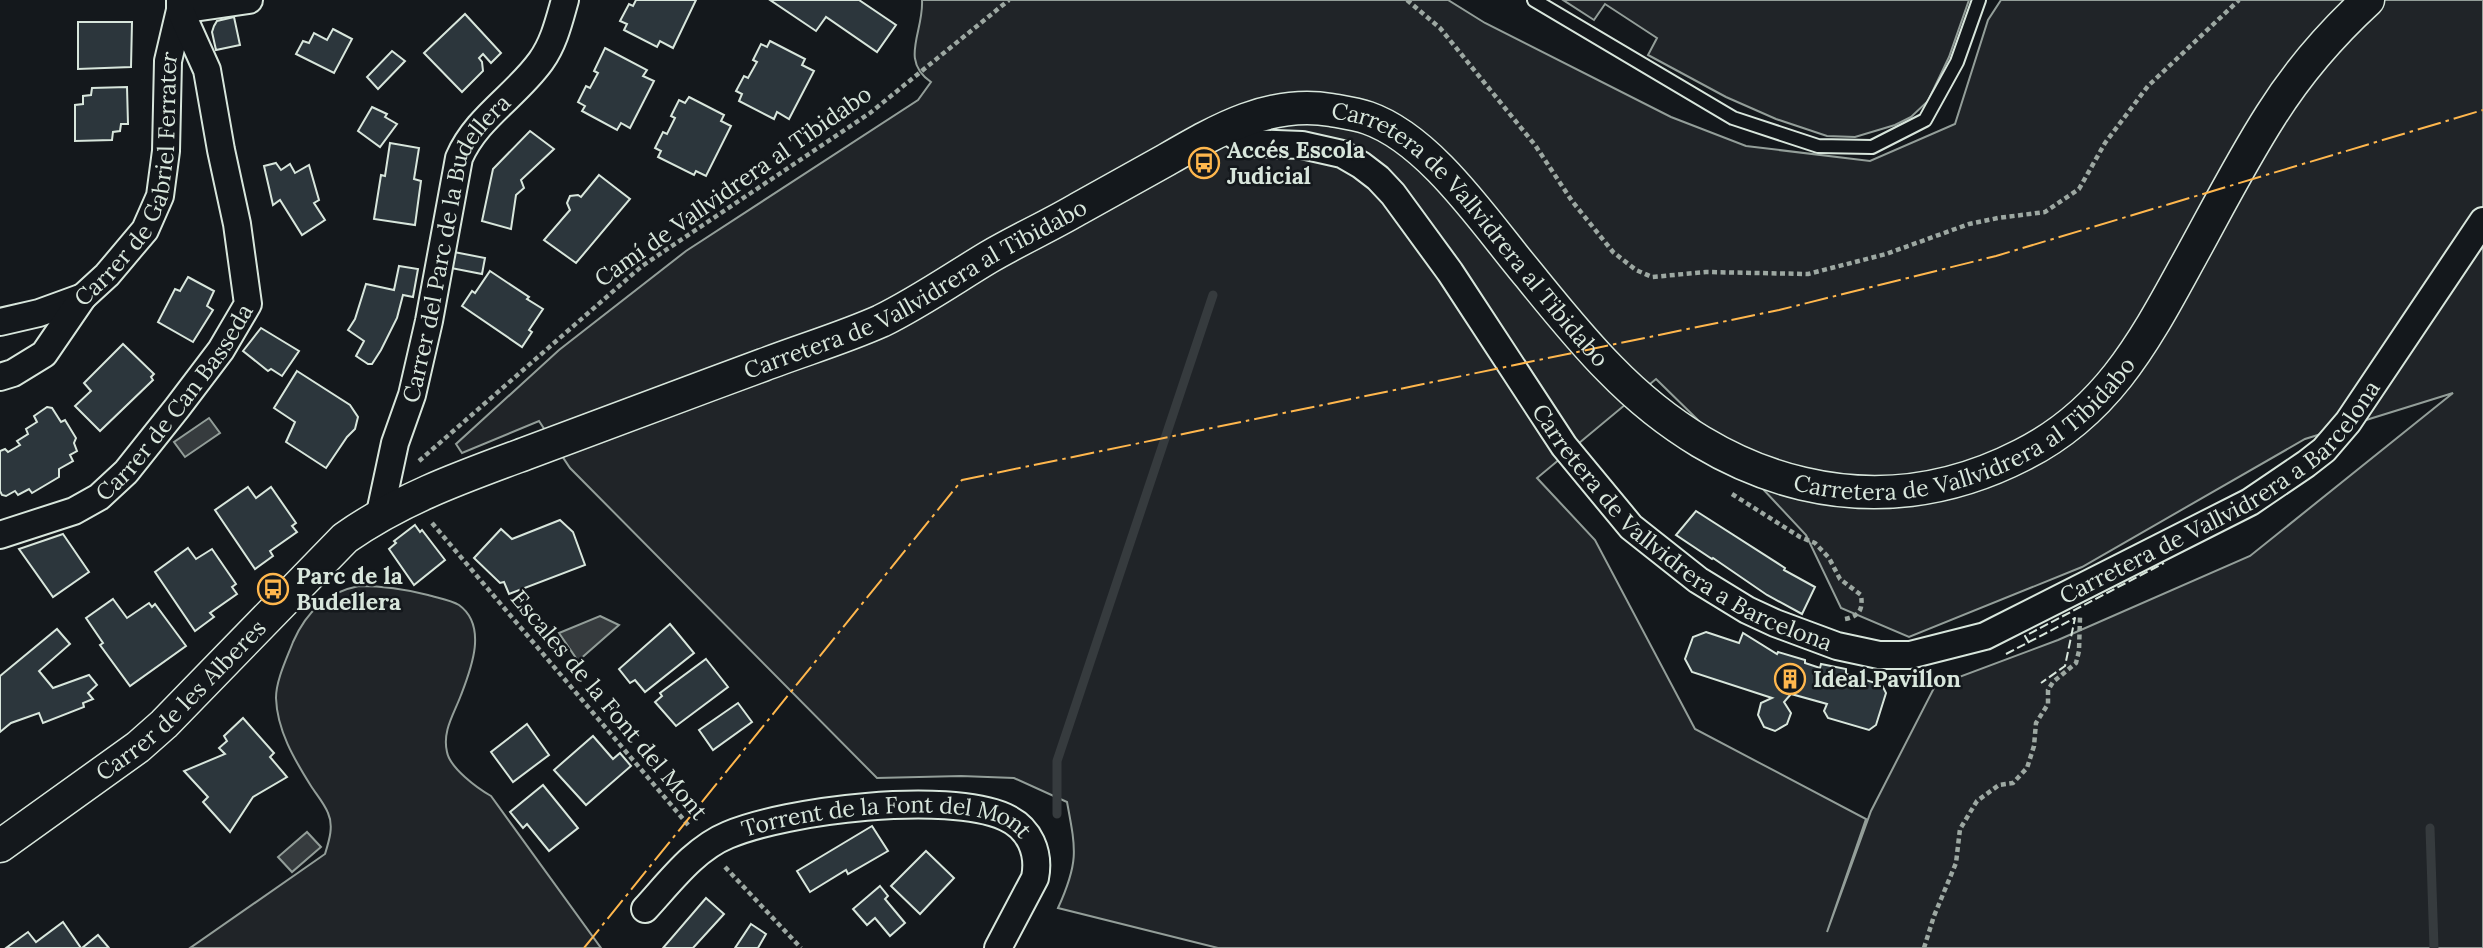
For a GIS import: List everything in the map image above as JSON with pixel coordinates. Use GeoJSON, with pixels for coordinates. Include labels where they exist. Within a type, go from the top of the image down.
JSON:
{"type":"FeatureCollection","features":[{"type":"Feature","properties":{"kind":"street"},"geometry":{"type":"LineString","coordinates":[[180,5],[249,0]]}},
{"type":"Feature","properties":{"kind":"street","name":"Carrer del Parc de la Budellera"},"geometry":{"type":"LineString","coordinates":[[383,501],[395,443],[412,395],[429,321],[459,158],[471,137],[542,60],[555,35],[565,0]]}},
{"type":"Feature","properties":{"kind":"street","name":"Carretera de Vallvidrera al Tibidabo"},"geometry":{"type":"LineString","coordinates":[[383,501],[406,500],[881,321],[1024,236],[1058,221],[1224,127],[1275,109],[1324,109],[1369,118],[1408,140],[1453,183],[1611,370],[1684,432],[1715,451],[1773,476],[1837,491],[1899,492],[1950,484],[2027,453],[2077,421],[2098,401],[2146,339],[2242,163],[2278,104],[2304,66],[2368,0]]}},
{"type":"Feature","properties":{"kind":"street","name":"Carrer de Gabriel Ferrater"},"geometry":{"type":"LineString","coordinates":[[0,377],[13,373],[44,354],[83,297],[107,275],[145,230],[160,196],[166,150],[168,61],[180,5]]}},
{"type":"Feature","properties":{"kind":"street","name":"Carrer de Can Basseda"},"geometry":{"type":"LineString","coordinates":[[0,535],[74,511],[99,497],[126,471],[177,408],[221,350],[248,304],[237,224],[207,70],[180,5]]}},
{"type":"Feature","properties":{"kind":"street","name":"Carretera de Vallvidrera a Barcelona"},"geometry":{"type":"LineString","coordinates":[[1224,127],[1245,143],[1302,145],[1342,154],[1378,178],[1393,194],[1450,272],[1564,446],[1632,527],[1698,580],[1747,610],[1837,646],[1879,655],[1910,655],[1985,636],[2250,502],[2306,464],[2337,437],[2483,221]]}},
{"type":"Feature","properties":{"kind":"street"},"geometry":{"type":"LineString","coordinates":[[0,322],[38,313],[83,297]]}},
{"type":"Feature","properties":{"kind":"street","name":"Carrer de les Alberes"},"geometry":{"type":"LineString","coordinates":[[0,846],[146,740],[383,501]]}},
{"type":"Feature","properties":{"kind":"street","name":"Torrent de la Font del Mont"},"geometry":{"type":"LineString","coordinates":[[645,909],[706,846],[758,824],[840,810],[904,805],[968,807],[1007,818],[1024,831],[1032,842],[1038,866],[1035,878],[998,948]]}},
{"type":"Feature","properties":{"kind":"lane"},"geometry":{"type":"LineString","coordinates":[[1534,0],[1733,118],[1818,146],[1872,147],[1926,120],[1957,62],[1979,0]]}},
{"type":"Feature","properties":{"kind":"path","name":"Camí de Vallvidrera al Tibidabo"},"geometry":{"type":"LineString","coordinates":[[383,501],[442,442],[642,266],[870,113],[1009,0]]}},
{"type":"Feature","properties":{"kind":"path"},"geometry":{"type":"LineString","coordinates":[[1407,0],[1440,28],[1535,145],[1572,201],[1613,253],[1636,270],[1652,277],[1718,272],[1808,274],[1886,254],[1969,224],[2045,212],[2078,189],[2105,143],[2142,93],[2239,0]]}},
{"type":"Feature","properties":{"kind":"path"},"geometry":{"type":"LineString","coordinates":[[1726,490],[1800,537],[1815,543],[1829,558],[1840,579],[1861,595],[1863,605],[1854,617],[1815,620],[1809,625],[1806,635]]}},
{"type":"Feature","properties":{"kind":"path","name":"Escales de la Font del Mont"},"geometry":{"type":"LineString","coordinates":[[423,513],[706,846],[800,948]]}},
{"type":"Feature","properties":{"kind":"path"},"geometry":{"type":"LineString","coordinates":[[1924,948],[1956,863],[1960,829],[1978,801],[1999,785],[2012,783],[2026,768],[2034,746],[2036,723],[2048,704],[2048,690],[2053,682],[2076,663],[2080,617],[2076,609]]}},
{"type":"Feature","properties":{"kind":"shaded area"},"geometry":{"type":"Polygon","coordinates":[[[922,0],[1448,0],[1485,23],[1671,117],[1746,146],[1870,161],[1955,124],[1988,20],[2001,0],[2483,0],[2483,948],[1218,948],[1058,908],[1070,879],[1074,856],[1067,802],[1014,778],[877,778],[570,468],[539,421],[462,453],[456,444],[559,350],[686,251],[918,100],[931,82],[916,64],[915,45],[922,0]],[[1656,379],[1537,478],[1595,540],[1695,729],[1866,819],[1827,932],[1871,811],[1935,686],[2058,640],[2250,556],[2453,393],[2305,439],[2082,567],[1909,637],[1841,608],[1806,535],[1656,379]]]}},
{"type":"Feature","properties":{"kind":"shaded area"},"geometry":{"type":"Polygon","coordinates":[[[1563,0],[1969,0],[1949,57],[1928,101],[1911,117],[1895,125],[1855,137],[1827,136],[1776,119],[1726,97],[1648,55],[1657,38],[1605,4],[1594,20],[1563,0]]]}},
{"type":"Feature","properties":{"kind":"shaded area"},"geometry":{"type":"Polygon","coordinates":[[[209,418],[220,433],[185,457],[174,442],[209,418]]]}},
{"type":"Feature","properties":{"kind":"shaded area"},"geometry":{"type":"Polygon","coordinates":[[[359,586],[394,588],[448,600],[459,605],[468,614],[473,624],[475,648],[469,673],[447,730],[449,758],[465,777],[491,796],[601,948],[190,948],[325,854],[330,834],[330,818],[288,744],[277,710],[276,691],[282,669],[304,621],[328,598],[359,586]]]}},
{"type":"Feature","properties":{"kind":"shaded area"},"geometry":{"type":"Polygon","coordinates":[[[600,616],[619,625],[578,661],[559,633],[600,616]]]}},
{"type":"Feature","properties":{"kind":"shaded area"},"geometry":{"type":"Polygon","coordinates":[[[307,832],[321,847],[292,872],[278,857],[307,832]]]}},
{"type":"Feature","properties":{"kind":"building"},"geometry":{"type":"Polygon","coordinates":[[[636,0],[696,0],[673,48],[660,41],[657,47],[624,30],[627,24],[620,21],[629,4],[633,6],[636,0]]]}},
{"type":"Feature","properties":{"kind":"building"},"geometry":{"type":"Polygon","coordinates":[[[770,0],[859,0],[896,25],[877,52],[826,17],[816,31],[770,0]]]}},
{"type":"Feature","properties":{"kind":"building"},"geometry":{"type":"Polygon","coordinates":[[[465,14],[501,53],[491,63],[483,54],[479,58],[483,71],[462,92],[424,53],[465,14]]]}},
{"type":"Feature","properties":{"kind":"building"},"geometry":{"type":"Polygon","coordinates":[[[234,17],[240,45],[216,50],[212,32],[214,26],[217,21],[234,17]]]}},
{"type":"Feature","properties":{"kind":"building"},"geometry":{"type":"Polygon","coordinates":[[[78,22],[132,22],[131,67],[78,69],[78,22]]]}},
{"type":"Feature","properties":{"kind":"building"},"geometry":{"type":"Polygon","coordinates":[[[333,29],[352,39],[334,73],[296,54],[303,41],[309,43],[314,33],[327,40],[333,29]]]}},
{"type":"Feature","properties":{"kind":"building"},"geometry":{"type":"Polygon","coordinates":[[[770,41],[805,59],[802,65],[814,71],[789,119],[777,112],[774,119],[739,101],[742,94],[736,91],[744,76],[748,78],[757,62],[753,60],[761,44],[767,47],[770,41]]]}},
{"type":"Feature","properties":{"kind":"building"},"geometry":{"type":"Polygon","coordinates":[[[605,48],[647,70],[643,76],[654,81],[630,128],[621,123],[617,130],[582,111],[585,106],[578,102],[586,86],[590,88],[598,73],[594,71],[605,48]]]}},
{"type":"Feature","properties":{"kind":"building"},"geometry":{"type":"Polygon","coordinates":[[[392,51],[405,61],[378,89],[367,77],[392,51]]]}},
{"type":"Feature","properties":{"kind":"building"},"geometry":{"type":"Polygon","coordinates":[[[127,87],[128,124],[121,124],[120,131],[113,132],[112,140],[75,141],[75,105],[83,104],[83,96],[91,95],[92,88],[127,87]]]}},
{"type":"Feature","properties":{"kind":"building"},"geometry":{"type":"Polygon","coordinates":[[[689,97],[724,115],[721,121],[731,126],[706,176],[696,171],[694,175],[658,157],[661,151],[655,148],[663,132],[667,134],[675,118],[671,116],[679,100],[685,103],[689,97]]]}},
{"type":"Feature","properties":{"kind":"building"},"geometry":{"type":"Polygon","coordinates":[[[372,107],[387,114],[385,117],[397,124],[380,147],[358,131],[372,107]]]}},
{"type":"Feature","properties":{"kind":"building"},"geometry":{"type":"Polygon","coordinates":[[[530,131],[554,149],[521,180],[524,188],[516,195],[511,229],[482,221],[493,169],[530,131]]]}},
{"type":"Feature","properties":{"kind":"building"},"geometry":{"type":"Polygon","coordinates":[[[390,143],[419,148],[414,179],[421,181],[415,225],[374,219],[381,175],[385,176],[390,143]]]}},
{"type":"Feature","properties":{"kind":"building"},"geometry":{"type":"Polygon","coordinates":[[[276,163],[281,170],[290,164],[295,173],[309,165],[319,200],[314,203],[325,220],[302,235],[280,200],[273,205],[264,166],[276,163]]]}},
{"type":"Feature","properties":{"kind":"building"},"geometry":{"type":"Polygon","coordinates":[[[599,175],[630,199],[576,263],[544,240],[570,210],[567,203],[570,196],[581,197],[599,175]]]}},
{"type":"Feature","properties":{"kind":"building"},"geometry":{"type":"Polygon","coordinates":[[[454,252],[485,258],[482,274],[451,268],[454,252]]]}},
{"type":"Feature","properties":{"kind":"building"},"geometry":{"type":"Polygon","coordinates":[[[399,266],[418,269],[413,297],[403,295],[397,318],[381,350],[372,364],[368,364],[356,356],[364,341],[348,330],[355,319],[366,284],[394,290],[399,266]]]}},
{"type":"Feature","properties":{"kind":"building"},"geometry":{"type":"Polygon","coordinates":[[[490,271],[543,309],[522,347],[462,306],[490,271]]]}},
{"type":"Feature","properties":{"kind":"building"},"geometry":{"type":"Polygon","coordinates":[[[188,277],[214,291],[207,306],[213,310],[193,342],[158,322],[175,289],[180,291],[188,277]]]}},
{"type":"Feature","properties":{"kind":"building"},"geometry":{"type":"Polygon","coordinates":[[[261,328],[299,351],[282,376],[271,369],[268,371],[243,351],[261,328]]]}},
{"type":"Feature","properties":{"kind":"building"},"geometry":{"type":"Polygon","coordinates":[[[123,344],[154,374],[151,377],[153,380],[100,431],[75,406],[91,391],[84,383],[123,344]]]}},
{"type":"Feature","properties":{"kind":"building"},"geometry":{"type":"Polygon","coordinates":[[[297,371],[350,405],[358,417],[355,429],[326,468],[286,442],[295,422],[274,408],[297,371]]]}},
{"type":"Feature","properties":{"kind":"building"},"geometry":{"type":"Polygon","coordinates":[[[47,407],[52,408],[61,422],[65,420],[76,438],[74,443],[77,451],[70,455],[73,461],[59,469],[59,477],[32,493],[29,489],[18,495],[15,491],[6,496],[2,495],[0,451],[5,449],[8,452],[20,445],[17,441],[28,434],[26,429],[37,422],[34,416],[47,407]]]}},
{"type":"Feature","properties":{"kind":"building"},"geometry":{"type":"Polygon","coordinates":[[[248,487],[256,498],[271,487],[296,523],[292,526],[297,532],[270,551],[273,556],[255,569],[215,510],[248,487]]]}},
{"type":"Feature","properties":{"kind":"building"},"geometry":{"type":"Polygon","coordinates":[[[1696,511],[1785,568],[1784,570],[1815,587],[1802,614],[1767,595],[1676,535],[1696,511]]]}},
{"type":"Feature","properties":{"kind":"building"},"geometry":{"type":"Polygon","coordinates":[[[560,520],[573,532],[585,565],[509,594],[504,582],[500,583],[474,558],[501,529],[512,539],[560,520]]]}},
{"type":"Feature","properties":{"kind":"building"},"geometry":{"type":"Polygon","coordinates":[[[415,525],[445,560],[414,585],[389,549],[396,543],[394,541],[415,525]]]}},
{"type":"Feature","properties":{"kind":"building"},"geometry":{"type":"Polygon","coordinates":[[[63,534],[89,572],[53,597],[19,549],[63,534]]]}},
{"type":"Feature","properties":{"kind":"building"},"geometry":{"type":"Polygon","coordinates":[[[188,548],[196,559],[212,549],[236,584],[232,587],[237,594],[210,613],[214,617],[195,631],[155,572],[188,548]]]}},
{"type":"Feature","properties":{"kind":"building"},"geometry":{"type":"Polygon","coordinates":[[[113,599],[127,618],[149,603],[152,607],[155,604],[186,646],[130,686],[100,645],[103,643],[86,618],[113,599]]]}},
{"type":"Feature","properties":{"kind":"building"},"geometry":{"type":"Polygon","coordinates":[[[670,624],[694,653],[645,692],[635,680],[630,683],[619,669],[670,624]]]}},
{"type":"Feature","properties":{"kind":"building"},"geometry":{"type":"Polygon","coordinates":[[[57,629],[70,644],[39,671],[53,688],[89,675],[97,685],[88,693],[93,699],[83,703],[84,707],[43,723],[39,713],[11,723],[0,732],[0,676],[57,629]]]}},
{"type":"Feature","properties":{"kind":"building","name":"Ideal Pavillon"},"geometry":{"type":"Polygon","coordinates":[[[1706,632],[1739,643],[1743,633],[1777,654],[1778,652],[1805,660],[1805,663],[1820,668],[1821,664],[1846,669],[1846,674],[1882,685],[1886,693],[1876,725],[1869,730],[1828,718],[1824,711],[1827,704],[1791,694],[1784,702],[1791,713],[1787,724],[1775,731],[1764,727],[1758,715],[1761,703],[1772,698],[1692,672],[1685,659],[1693,637],[1706,632]]]}},
{"type":"Feature","properties":{"kind":"building"},"geometry":{"type":"Polygon","coordinates":[[[706,659],[728,687],[676,726],[655,702],[662,696],[660,693],[706,659]]]}},
{"type":"Feature","properties":{"kind":"building"},"geometry":{"type":"Polygon","coordinates":[[[738,703],[752,722],[713,750],[699,730],[738,703]]]}},
{"type":"Feature","properties":{"kind":"building"},"geometry":{"type":"Polygon","coordinates":[[[243,718],[274,753],[270,757],[287,777],[253,797],[230,832],[203,802],[208,797],[184,771],[225,754],[219,748],[227,741],[224,736],[243,718]]]}},
{"type":"Feature","properties":{"kind":"building"},"geometry":{"type":"Polygon","coordinates":[[[527,724],[549,755],[513,782],[491,752],[527,724]]]}},
{"type":"Feature","properties":{"kind":"building"},"geometry":{"type":"Polygon","coordinates":[[[593,736],[613,759],[620,753],[631,766],[586,805],[554,770],[593,736]]]}},
{"type":"Feature","properties":{"kind":"building"},"geometry":{"type":"Polygon","coordinates":[[[543,785],[578,828],[549,851],[527,824],[523,828],[510,812],[543,785]]]}},
{"type":"Feature","properties":{"kind":"building"},"geometry":{"type":"Polygon","coordinates":[[[872,826],[888,851],[848,874],[846,870],[810,892],[797,871],[872,826]]]}},
{"type":"Feature","properties":{"kind":"building"},"geometry":{"type":"Polygon","coordinates":[[[926,851],[954,878],[920,914],[891,886],[926,851]]]}},
{"type":"Feature","properties":{"kind":"building"},"geometry":{"type":"Polygon","coordinates":[[[880,886],[888,896],[885,899],[905,923],[890,936],[875,918],[867,925],[853,909],[880,886]]]}},
{"type":"Feature","properties":{"kind":"building"},"geometry":{"type":"Polygon","coordinates":[[[706,898],[724,914],[693,948],[663,948],[706,898]]]}},
{"type":"Feature","properties":{"kind":"building"},"geometry":{"type":"Polygon","coordinates":[[[63,922],[81,948],[6,948],[28,932],[36,942],[63,922]]]}},
{"type":"Feature","properties":{"kind":"building"},"geometry":{"type":"Polygon","coordinates":[[[751,924],[766,934],[758,948],[735,948],[751,924]]]}},
{"type":"Feature","properties":{"kind":"building"},"geometry":{"type":"Polygon","coordinates":[[[98,935],[109,948],[82,948],[98,935]]]}},
{"type":"Feature","properties":{"kind":"waterway"},"geometry":{"type":"LineString","coordinates":[[1057,814],[1057,761],[1213,295]]}},
{"type":"Feature","properties":{"kind":"waterway"},"geometry":{"type":"LineString","coordinates":[[2430,828],[2434,948]]}},
{"type":"Feature","properties":{"kind":"fence"},"geometry":{"type":"LineString","coordinates":[[2029,643],[2025,636],[2164,563]]}},
{"type":"Feature","properties":{"kind":"fence"},"geometry":{"type":"LineString","coordinates":[[2006,654],[2075,618],[2065,666],[2041,683]]}},
{"type":"Feature","properties":{"kind":"power"},"geometry":{"type":"LineString","coordinates":[[584,948],[962,480],[1779,310],[1996,256],[2483,110]]}},
{"type":"Feature","properties":{"kind":"place","name":"Accés Escola Judicial"},"geometry":{"type":"Point","coordinates":[1204,163]}},
{"type":"Feature","properties":{"kind":"place","name":"Parc de la Budellera"},"geometry":{"type":"Point","coordinates":[273,589]}},
{"type":"Feature","properties":{"kind":"place","name":"Ideal Pavillon"},"geometry":{"type":"Point","coordinates":[1790,679]}}]}
